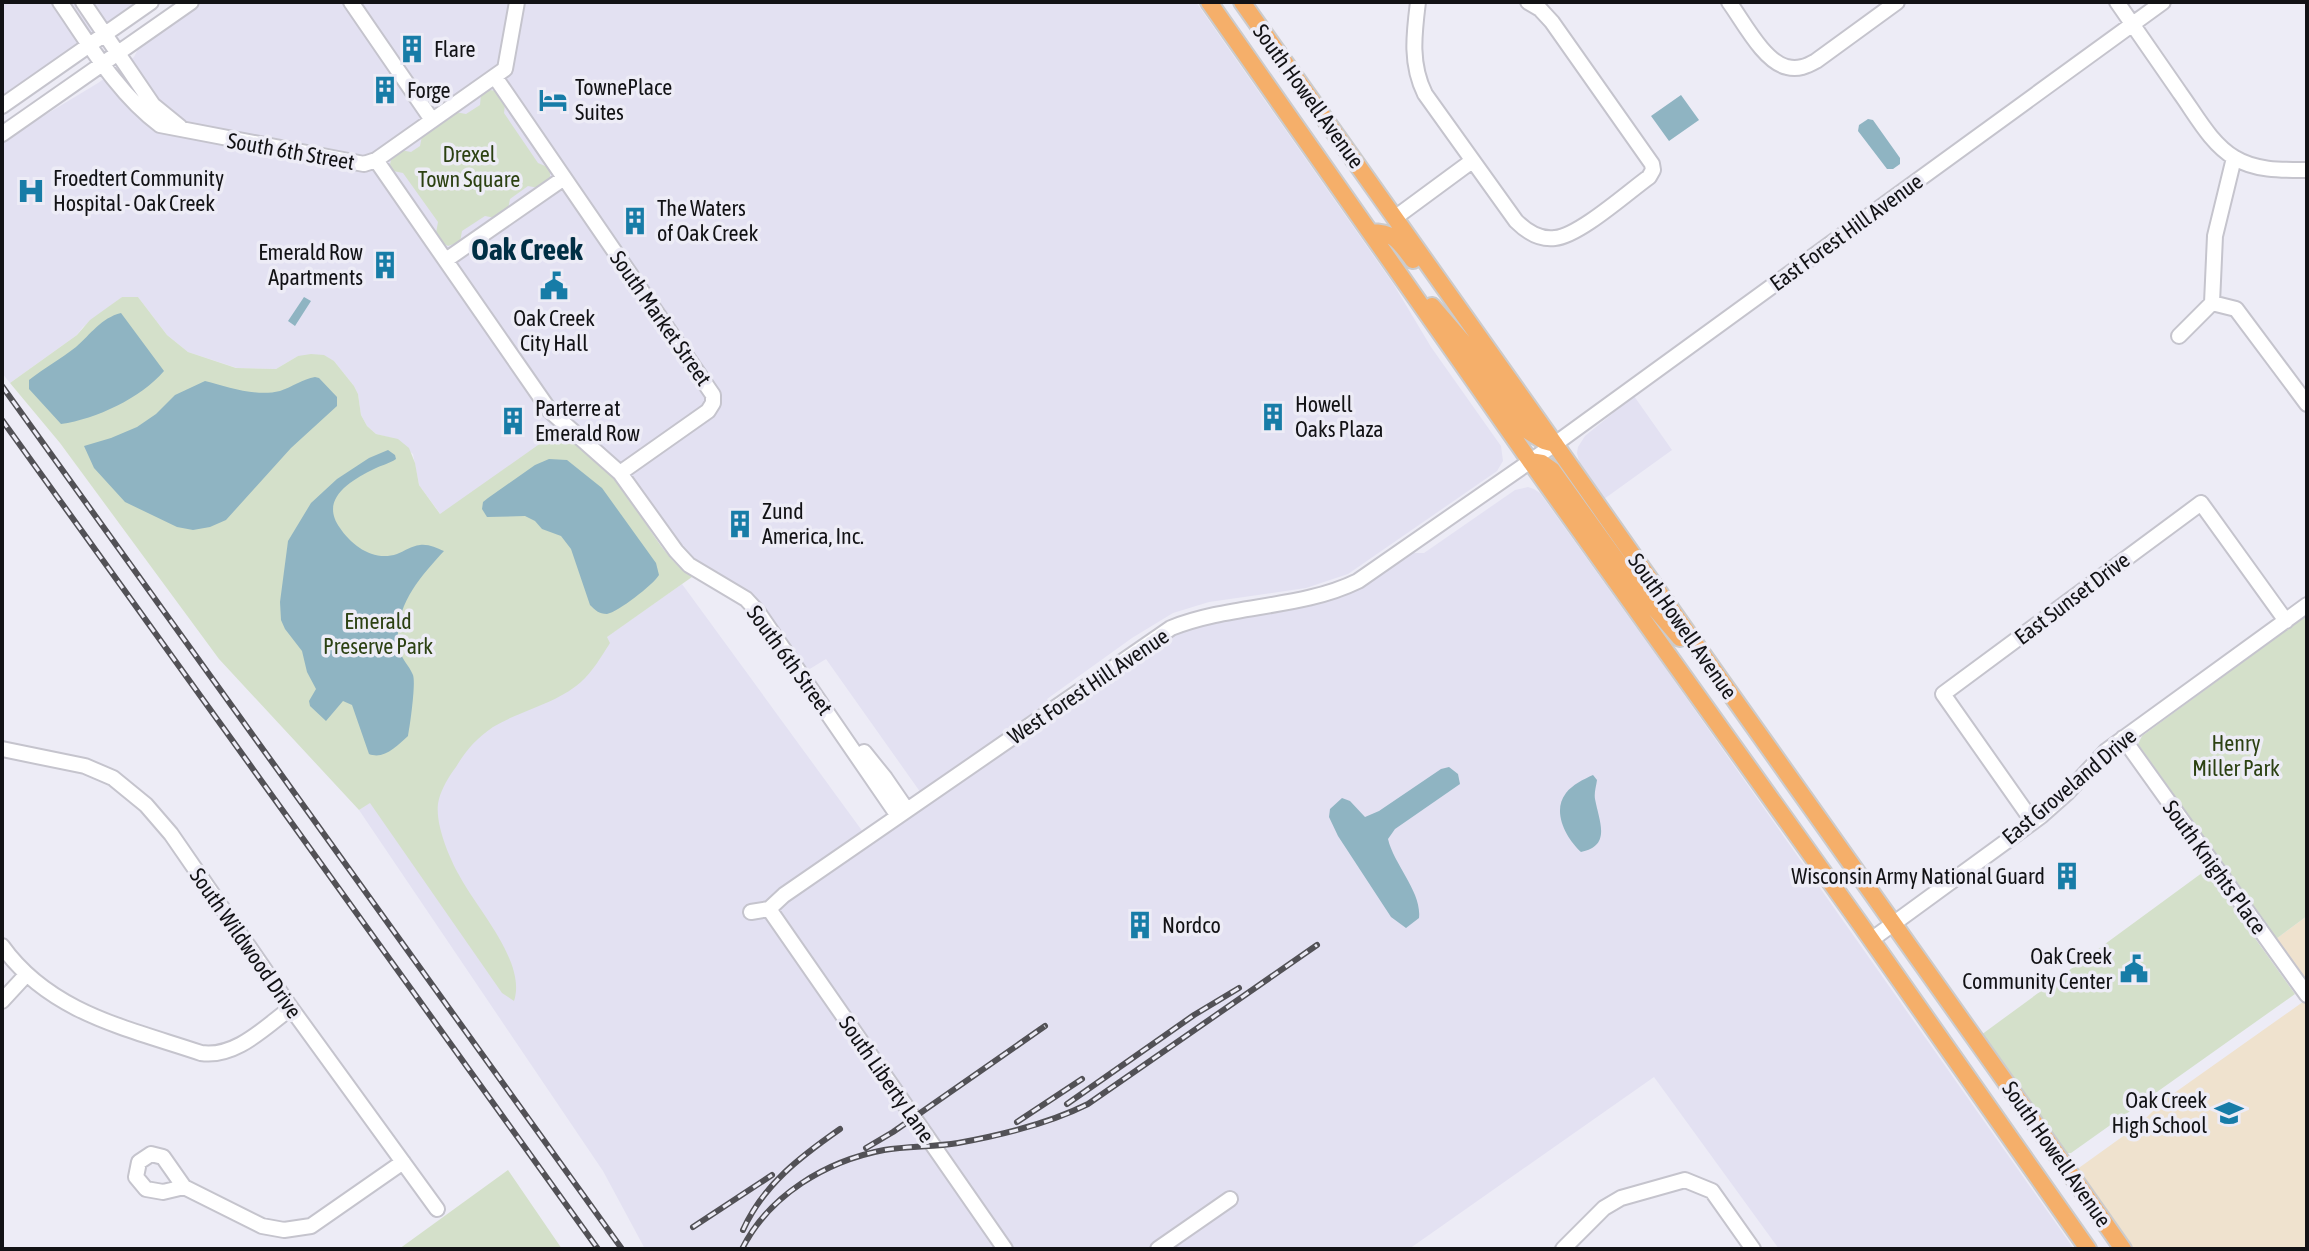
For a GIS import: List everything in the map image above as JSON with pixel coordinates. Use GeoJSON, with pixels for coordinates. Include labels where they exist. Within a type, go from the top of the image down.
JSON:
{"type":"FeatureCollection","features":[{"type":"Feature","properties":{"kind":"main road","name":"South Howell Avenue"},"geometry":{"type":"LineString","coordinates":[[1209,2],[2088,1249]]}},
{"type":"Feature","properties":{"kind":"main road","name":"South Howell Avenue"},"geometry":{"type":"LineString","coordinates":[[1242,2],[2123,1249]]}},
{"type":"Feature","properties":{"kind":"main road"},"geometry":{"type":"LineString","coordinates":[[1304,138],[1338,170],[1372,216],[1396,217]]}},
{"type":"Feature","properties":{"kind":"main road"},"geometry":{"type":"LineString","coordinates":[[1370,232],[1386,233],[1397,238],[1431,286],[1476,334]]}},
{"type":"Feature","properties":{"kind":"main road"},"geometry":{"type":"LineString","coordinates":[[1395,267],[1471,350],[1525,427],[1534,436],[1555,444]]}},
{"type":"Feature","properties":{"kind":"main road"},"geometry":{"type":"LineString","coordinates":[[1530,461],[1542,463],[1552,470],[1633,583],[1723,683]]}},
{"type":"Feature","properties":{"kind":"street","name":"South 6th Street"},"geometry":{"type":"LineString","coordinates":[[60,2],[103,64],[160,125],[364,164],[376,160],[550,411],[620,473],[689,565],[746,599],[758,612],[840,730],[867,754],[902,813]]}},
{"type":"Feature","properties":{"kind":"street","name":"South 6th Street"},"geometry":{"type":"LineString","coordinates":[[83,2],[153,105],[183,130]]}},
{"type":"Feature","properties":{"kind":"street"},"geometry":{"type":"LineString","coordinates":[[2,106],[151,2]]}},
{"type":"Feature","properties":{"kind":"street"},"geometry":{"type":"LineString","coordinates":[[2,134],[191,2]]}},
{"type":"Feature","properties":{"kind":"street"},"geometry":{"type":"LineString","coordinates":[[351,2],[436,118]]}},
{"type":"Feature","properties":{"kind":"street"},"geometry":{"type":"LineString","coordinates":[[361,2],[436,118]]}},
{"type":"Feature","properties":{"kind":"street"},"geometry":{"type":"LineString","coordinates":[[376,160],[505,69],[517,2]]}},
{"type":"Feature","properties":{"kind":"street"},"geometry":{"type":"LineString","coordinates":[[1418,2],[1414,54],[1425,94],[1524,229],[1552,239],[1574,231],[1592,219],[1649,177],[1653,170],[1652,164],[1552,22],[1528,2]]}},
{"type":"Feature","properties":{"kind":"street"},"geometry":{"type":"LineString","coordinates":[[1729,2],[1773,61],[1787,67],[1802,68],[1897,2]]}},
{"type":"Feature","properties":{"kind":"street"},"geometry":{"type":"LineString","coordinates":[[2117,2],[2213,139],[2234,158],[2276,170],[2307,170]]}},
{"type":"Feature","properties":{"kind":"street","name":"East Forest Hill Avenue"},"geometry":{"type":"LineString","coordinates":[[1530,461],[2163,2]]}},
{"type":"Feature","properties":{"kind":"street"},"geometry":{"type":"LineString","coordinates":[[446,260],[564,178],[495,77]]}},
{"type":"Feature","properties":{"kind":"street"},"geometry":{"type":"LineString","coordinates":[[2179,336],[2212,303],[2215,236],[2234,158]]}},
{"type":"Feature","properties":{"kind":"street"},"geometry":{"type":"LineString","coordinates":[[1396,217],[1472,161]]}},
{"type":"Feature","properties":{"kind":"street","name":"South Market Street"},"geometry":{"type":"LineString","coordinates":[[564,178],[713,395],[708,411],[620,473]]}},
{"type":"Feature","properties":{"kind":"street"},"geometry":{"type":"LineString","coordinates":[[2212,303],[2236,309],[2307,404]]}},
{"type":"Feature","properties":{"kind":"street","name":"West Forest Hill Avenue"},"geometry":{"type":"LineString","coordinates":[[751,912],[769,909],[784,895],[1171,628],[1194,619],[1334,592],[1358,581],[1530,461]]}},
{"type":"Feature","properties":{"kind":"street","name":"East Sunset Drive"},"geometry":{"type":"LineString","coordinates":[[2033,822],[1943,694],[2201,503],[2286,621]]}},
{"type":"Feature","properties":{"kind":"street","name":"East Groveland Drive"},"geometry":{"type":"LineString","coordinates":[[1871,940],[2033,822],[2068,792],[2106,751],[2307,605]]}},
{"type":"Feature","properties":{"kind":"street","name":"South Knights Place"},"geometry":{"type":"LineString","coordinates":[[2123,738],[2307,995]]}},
{"type":"Feature","properties":{"kind":"street","name":"South Wildwood Drive"},"geometry":{"type":"LineString","coordinates":[[2,749],[85,766],[113,778],[136,795],[157,817],[437,1209]]}},
{"type":"Feature","properties":{"kind":"street","name":"South Liberty Lane"},"geometry":{"type":"LineString","coordinates":[[769,909],[1005,1249]]}},
{"type":"Feature","properties":{"kind":"street"},"geometry":{"type":"LineString","coordinates":[[2,946],[26,975],[77,1010],[201,1053],[223,1053],[240,1045],[291,1008]]}},
{"type":"Feature","properties":{"kind":"street"},"geometry":{"type":"LineString","coordinates":[[2,1001],[26,975]]}},
{"type":"Feature","properties":{"kind":"street"},"geometry":{"type":"LineString","coordinates":[[184,1187],[262,1226],[293,1229],[319,1222],[403,1162]]}},
{"type":"Feature","properties":{"kind":"street"},"geometry":{"type":"LineString","coordinates":[[1563,1249],[1604,1208],[1621,1198],[1685,1180],[1712,1191],[1753,1249]]}},
{"type":"Feature","properties":{"kind":"street"},"geometry":{"type":"LineString","coordinates":[[1158,1249],[1230,1199]]}},
{"type":"Feature","properties":{"kind":"shaded area"},"geometry":{"type":"Polygon","coordinates":[[[2,2],[140,2],[2,98],[2,2]]]}},
{"type":"Feature","properties":{"kind":"shaded area"},"geometry":{"type":"Polygon","coordinates":[[[203,2],[1196,2],[1394,285],[1431,347],[1501,446],[1503,461],[1497,471],[1348,574],[1306,588],[1209,602],[1173,613],[1132,638],[1047,699],[1056,713],[1174,633],[1214,622],[1343,597],[1412,553],[1424,553],[1515,490],[1534,489],[1540,493],[1666,669],[2074,1249],[1779,1249],[1654,1077],[1409,1249],[645,1249],[603,1171],[359,810],[682,584],[871,843],[928,803],[826,659],[795,678],[751,614],[732,597],[685,572],[659,539],[545,432],[549,438],[441,515],[419,485],[413,454],[392,438],[376,434],[367,426],[354,386],[334,361],[298,356],[276,369],[237,368],[188,352],[167,335],[138,297],[122,297],[77,335],[10,383],[2,373],[2,141],[98,83],[134,57],[140,45],[203,2]]]}},
{"type":"Feature","properties":{"kind":"shaded area"},"geometry":{"type":"Polygon","coordinates":[[[1634,396],[1672,450],[1604,499],[1580,465],[1578,447],[1585,436],[1634,396]]]}},
{"type":"Feature","properties":{"kind":"shaded area"},"geometry":{"type":"Polygon","coordinates":[[[2307,916],[2307,983],[2276,939],[2307,916]]]}},
{"type":"Feature","properties":{"kind":"shaded area","name":"Oak Creek High School"},"geometry":{"type":"Polygon","coordinates":[[[2307,999],[2307,1249],[2132,1249],[2076,1170],[2140,1124],[2163,1101],[2307,999]]]}},
{"type":"Feature","properties":{"kind":"green space","name":"Drexel Town Square"},"geometry":{"type":"Polygon","coordinates":[[[496,91],[505,104],[504,113],[538,163],[550,168],[550,179],[538,188],[528,186],[510,199],[508,209],[495,218],[485,216],[462,231],[460,242],[448,246],[436,233],[438,222],[403,173],[393,171],[391,159],[401,150],[411,152],[420,146],[422,136],[455,112],[466,114],[480,105],[481,94],[496,91]]]}},
{"type":"Feature","properties":{"kind":"green space","name":"Emerald Preserve Park"},"geometry":{"type":"Polygon","coordinates":[[[122,297],[138,297],[167,335],[188,352],[236,368],[276,369],[298,356],[311,354],[324,355],[334,361],[354,386],[367,426],[376,434],[398,439],[409,448],[419,485],[440,514],[548,438],[545,432],[552,428],[561,431],[617,480],[661,546],[692,577],[607,637],[610,643],[597,664],[571,690],[504,721],[482,736],[464,755],[442,791],[438,817],[443,838],[459,875],[507,953],[516,986],[514,1001],[502,993],[370,803],[359,810],[219,659],[60,443],[10,383],[77,335],[90,320],[122,297]]]}},
{"type":"Feature","properties":{"kind":"green space","name":"Henry Miller Park"},"geometry":{"type":"Polygon","coordinates":[[[2307,615],[2307,916],[2276,939],[2138,744],[2142,736],[2307,615]]]}},
{"type":"Feature","properties":{"kind":"green space"},"geometry":{"type":"Polygon","coordinates":[[[2206,870],[2295,994],[2071,1153],[2066,1153],[1981,1035],[2206,870]]]}},
{"type":"Feature","properties":{"kind":"green space"},"geometry":{"type":"Polygon","coordinates":[[[508,1170],[562,1249],[399,1249],[508,1170]]]}},
{"type":"Feature","properties":{"kind":"water"},"geometry":{"type":"Polygon","coordinates":[[[1681,95],[1699,120],[1669,141],[1651,116],[1681,95]]]}},
{"type":"Feature","properties":{"kind":"water"},"geometry":{"type":"Polygon","coordinates":[[[1868,119],[1873,120],[1900,158],[1900,164],[1893,169],[1887,169],[1858,131],[1859,125],[1868,119]]]}},
{"type":"Feature","properties":{"kind":"water"},"geometry":{"type":"Polygon","coordinates":[[[304,297],[311,301],[295,326],[288,321],[304,297]]]}},
{"type":"Feature","properties":{"kind":"water"},"geometry":{"type":"Polygon","coordinates":[[[121,313],[164,371],[143,390],[117,406],[61,424],[29,389],[29,380],[76,347],[102,323],[121,313]]]}},
{"type":"Feature","properties":{"kind":"water"},"geometry":{"type":"Polygon","coordinates":[[[315,377],[337,397],[337,406],[291,448],[226,520],[210,527],[193,530],[177,527],[125,502],[94,468],[84,446],[137,427],[175,395],[205,381],[271,393],[315,377]]]}},
{"type":"Feature","properties":{"kind":"water"},"geometry":{"type":"Polygon","coordinates":[[[388,450],[396,459],[347,485],[335,500],[334,518],[351,541],[372,554],[388,556],[420,545],[444,551],[417,583],[400,620],[399,648],[414,680],[408,736],[390,751],[375,755],[369,754],[352,705],[343,701],[326,721],[310,706],[309,701],[316,689],[307,672],[302,651],[281,620],[280,602],[288,541],[311,503],[337,479],[369,458],[388,450]]]}},
{"type":"Feature","properties":{"kind":"water"},"geometry":{"type":"Polygon","coordinates":[[[549,459],[567,460],[602,488],[656,563],[659,575],[635,598],[607,614],[590,605],[571,549],[561,536],[542,529],[525,516],[487,517],[482,509],[483,502],[488,498],[535,465],[549,459]]]}},
{"type":"Feature","properties":{"kind":"water"},"geometry":{"type":"Polygon","coordinates":[[[1449,767],[1458,774],[1460,784],[1395,829],[1388,839],[1419,908],[1419,918],[1406,928],[1391,917],[1338,836],[1329,817],[1330,809],[1342,798],[1350,801],[1365,817],[1449,767]]]}},
{"type":"Feature","properties":{"kind":"water"},"geometry":{"type":"Polygon","coordinates":[[[1593,775],[1597,780],[1595,797],[1601,832],[1597,844],[1581,852],[1566,833],[1560,808],[1569,790],[1593,775]]]}},
{"type":"Feature","properties":{"kind":"railway"},"geometry":{"type":"LineString","coordinates":[[2,386],[622,1249]]}},
{"type":"Feature","properties":{"kind":"railway"},"geometry":{"type":"LineString","coordinates":[[2,420],[598,1249]]}},
{"type":"Feature","properties":{"kind":"railway"},"geometry":{"type":"LineString","coordinates":[[742,1249],[767,1212],[784,1197],[801,1183],[841,1163],[884,1150],[975,1140],[1041,1123],[1088,1104],[1317,945]]}},
{"type":"Feature","properties":{"kind":"railway"},"geometry":{"type":"LineString","coordinates":[[1067,1104],[1194,1015],[1239,988]]}},
{"type":"Feature","properties":{"kind":"railway"},"geometry":{"type":"LineString","coordinates":[[866,1148],[1045,1026]]}},
{"type":"Feature","properties":{"kind":"railway"},"geometry":{"type":"LineString","coordinates":[[1017,1122],[1082,1079]]}},
{"type":"Feature","properties":{"kind":"railway"},"geometry":{"type":"LineString","coordinates":[[743,1230],[772,1185],[797,1161],[840,1129]]}},
{"type":"Feature","properties":{"kind":"railway"},"geometry":{"type":"LineString","coordinates":[[693,1227],[772,1175]]}},
{"type":"Feature","properties":{"kind":"place","name":"Flare"},"geometry":{"type":"Point","coordinates":[412,49]}},
{"type":"Feature","properties":{"kind":"place","name":"Forge"},"geometry":{"type":"Point","coordinates":[385,90]}},
{"type":"Feature","properties":{"kind":"place","name":"TownePlace Suites"},"geometry":{"type":"Point","coordinates":[553,100]}},
{"type":"Feature","properties":{"kind":"place","name":"Froedtert Community Hospital - Oak Creek"},"geometry":{"type":"Point","coordinates":[31,191]}},
{"type":"Feature","properties":{"kind":"place","name":"The Waters of Oak Creek"},"geometry":{"type":"Point","coordinates":[635,221]}},
{"type":"Feature","properties":{"kind":"place","name":"Emerald Row Apartments"},"geometry":{"type":"Point","coordinates":[385,265]}},
{"type":"Feature","properties":{"kind":"place","name":"Oak Creek City Hall"},"geometry":{"type":"Point","coordinates":[554,286]}},
{"type":"Feature","properties":{"kind":"place","name":"Howell Oaks Plaza"},"geometry":{"type":"Point","coordinates":[1273,417]}},
{"type":"Feature","properties":{"kind":"place","name":"Parterre at Emerald Row"},"geometry":{"type":"Point","coordinates":[513,421]}},
{"type":"Feature","properties":{"kind":"place","name":"Zund America, Inc."},"geometry":{"type":"Point","coordinates":[740,524]}},
{"type":"Feature","properties":{"kind":"place","name":"Wisconsin Army National Guard"},"geometry":{"type":"Point","coordinates":[2067,876]}},
{"type":"Feature","properties":{"kind":"place","name":"Nordco"},"geometry":{"type":"Point","coordinates":[1140,925]}},
{"type":"Feature","properties":{"kind":"place","name":"Oak Creek Community Center"},"geometry":{"type":"Point","coordinates":[2134,969]}},
{"type":"Feature","properties":{"kind":"place","name":"Oak Creek High School"},"geometry":{"type":"Point","coordinates":[2229,1113]}},
{"type":"Feature","properties":{"kind":"district","name":"Oak Creek"},"geometry":{"type":"Point","coordinates":[527,250]}}]}
